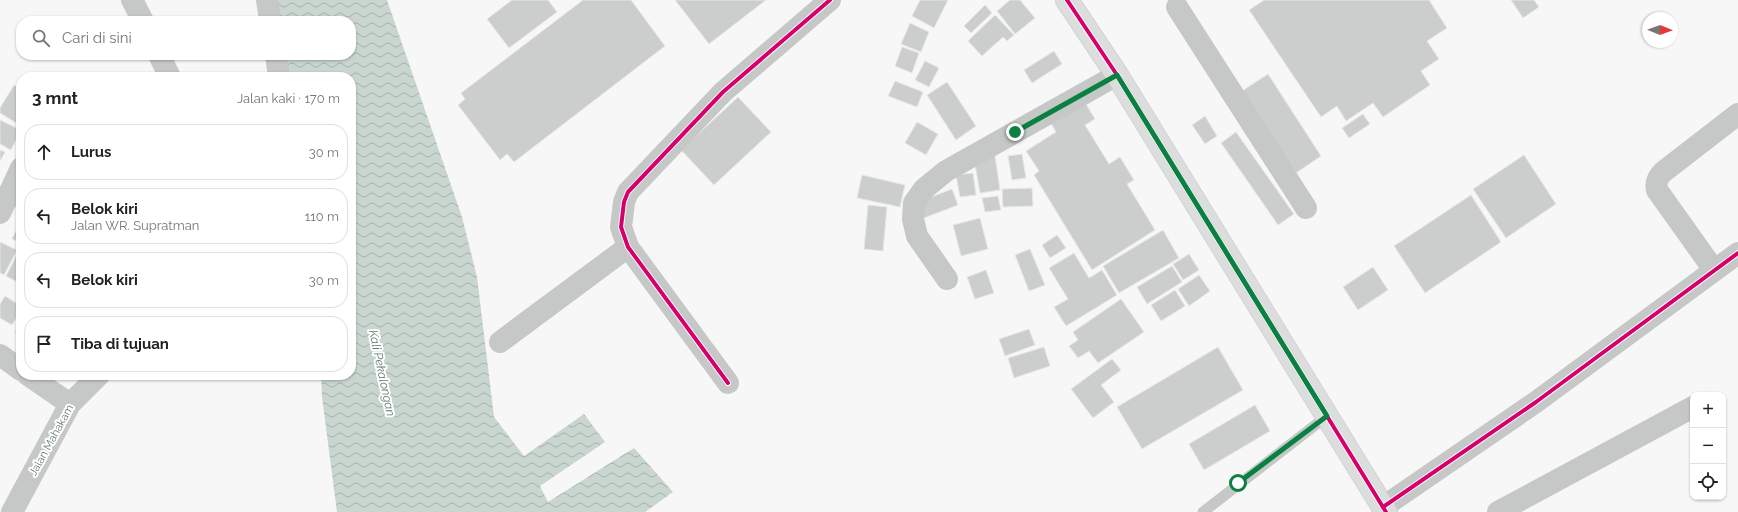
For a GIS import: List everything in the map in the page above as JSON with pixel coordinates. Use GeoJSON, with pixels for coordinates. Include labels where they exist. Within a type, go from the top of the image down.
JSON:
{"type":"FeatureCollection","features":[{"type":"Feature","properties":{"kind":"street"},"geometry":{"type":"LineString","coordinates":[[132,0],[140,16]]}},
{"type":"Feature","properties":{"kind":"street"},"geometry":{"type":"LineString","coordinates":[[266,0],[269,16]]}},
{"type":"Feature","properties":{"kind":"street"},"geometry":{"type":"LineString","coordinates":[[728,383],[628,247],[621,227],[624,202],[628,192],[723,92],[830,0]]}},
{"type":"Feature","properties":{"kind":"street"},"geometry":{"type":"LineString","coordinates":[[1067,0],[1117,75],[1385,510],[1408,489],[1536,402],[1738,253]]}},
{"type":"Feature","properties":{"kind":"street"},"geometry":{"type":"LineString","coordinates":[[1178,2],[1306,208]]}},
{"type":"Feature","properties":{"kind":"street"},"geometry":{"type":"LineString","coordinates":[[162,60],[168,72]]}},
{"type":"Feature","properties":{"kind":"street"},"geometry":{"type":"LineString","coordinates":[[277,60],[278,72]]}},
{"type":"Feature","properties":{"kind":"street"},"geometry":{"type":"LineString","coordinates":[[947,279],[917,236],[914,229],[913,208],[919,194],[946,171],[1117,75]]}},
{"type":"Feature","properties":{"kind":"street"},"geometry":{"type":"LineString","coordinates":[[1714,270],[1657,190],[1656,184],[1657,179],[1663,172],[1738,114]]}},
{"type":"Feature","properties":{"kind":"street"},"geometry":{"type":"LineString","coordinates":[[0,213],[16,179]]}},
{"type":"Feature","properties":{"kind":"street"},"geometry":{"type":"LineString","coordinates":[[500,342],[628,247]]}},
{"type":"Feature","properties":{"kind":"street"},"geometry":{"type":"LineString","coordinates":[[0,355],[16,366]]}},
{"type":"Feature","properties":{"kind":"street"},"geometry":{"type":"LineString","coordinates":[[35,380],[70,404]]}},
{"type":"Feature","properties":{"kind":"street","name":"Jalan Mahakam"},"geometry":{"type":"LineString","coordinates":[[12,512],[70,404],[94,380]]}},
{"type":"Feature","properties":{"kind":"street"},"geometry":{"type":"LineString","coordinates":[[1498,512],[1690,410]]}},
{"type":"Feature","properties":{"kind":"lane"},"geometry":{"type":"LineString","coordinates":[[1203,512],[1327,416]]}},
{"type":"Feature","properties":{"kind":"water","name":"Kali Pekalongan"},"geometry":{"type":"Polygon","coordinates":[[[275,0],[387,0],[462,217],[477,277],[494,417],[524,456],[584,414],[605,442],[540,486],[548,502],[634,448],[673,492],[645,512],[337,512],[322,397],[321,380],[356,380],[356,72],[289,72],[287,60],[356,60],[356,16],[278,16],[275,0]]]}},
{"type":"Feature","properties":{"kind":"building"},"geometry":{"type":"Polygon","coordinates":[[[512,0],[548,0],[557,12],[509,48],[487,19],[512,0]]]}},
{"type":"Feature","properties":{"kind":"building"},"geometry":{"type":"Polygon","coordinates":[[[583,0],[631,0],[665,46],[514,162],[507,154],[500,160],[458,105],[465,99],[461,93],[583,0]]]}},
{"type":"Feature","properties":{"kind":"building"},"geometry":{"type":"Polygon","coordinates":[[[675,0],[766,0],[709,44],[675,0]]]}},
{"type":"Feature","properties":{"kind":"building"},"geometry":{"type":"Polygon","coordinates":[[[920,0],[948,0],[934,28],[912,16],[920,0]]]}},
{"type":"Feature","properties":{"kind":"building"},"geometry":{"type":"Polygon","coordinates":[[[1010,0],[1020,0],[1035,18],[1015,34],[997,11],[1010,0]]]}},
{"type":"Feature","properties":{"kind":"building"},"geometry":{"type":"Polygon","coordinates":[[[1264,0],[1429,0],[1447,28],[1427,41],[1439,59],[1421,71],[1430,85],[1383,117],[1373,103],[1346,121],[1337,106],[1321,117],[1249,10],[1264,0]]]}},
{"type":"Feature","properties":{"kind":"building"},"geometry":{"type":"Polygon","coordinates":[[[1511,0],[1534,0],[1539,7],[1523,18],[1511,0]]]}},
{"type":"Feature","properties":{"kind":"building"},"geometry":{"type":"Polygon","coordinates":[[[985,5],[992,13],[971,33],[964,26],[985,5]]]}},
{"type":"Feature","properties":{"kind":"building"},"geometry":{"type":"Polygon","coordinates":[[[995,15],[1014,35],[1007,41],[1003,37],[982,56],[968,41],[995,15]]]}},
{"type":"Feature","properties":{"kind":"building"},"geometry":{"type":"Polygon","coordinates":[[[910,23],[929,32],[921,52],[901,44],[910,23]]]}},
{"type":"Feature","properties":{"kind":"building"},"geometry":{"type":"Polygon","coordinates":[[[902,47],[919,53],[912,73],[895,66],[902,47]]]}},
{"type":"Feature","properties":{"kind":"building"},"geometry":{"type":"Polygon","coordinates":[[[1054,51],[1062,64],[1032,83],[1024,70],[1054,51]]]}},
{"type":"Feature","properties":{"kind":"building"},"geometry":{"type":"Polygon","coordinates":[[[925,61],[939,68],[929,87],[915,80],[925,61]]]}},
{"type":"Feature","properties":{"kind":"building"},"geometry":{"type":"Polygon","coordinates":[[[1268,74],[1321,156],[1293,175],[1239,93],[1268,74]]]}},
{"type":"Feature","properties":{"kind":"building"},"geometry":{"type":"Polygon","coordinates":[[[895,81],[923,92],[917,107],[888,96],[895,81]]]}},
{"type":"Feature","properties":{"kind":"building"},"geometry":{"type":"Polygon","coordinates":[[[947,82],[976,126],[956,140],[927,95],[947,82]]]}},
{"type":"Feature","properties":{"kind":"building"},"geometry":{"type":"Polygon","coordinates":[[[14,85],[16,86],[16,123],[0,113],[0,108],[14,85]]]}},
{"type":"Feature","properties":{"kind":"building"},"geometry":{"type":"Polygon","coordinates":[[[738,97],[771,132],[714,185],[681,150],[738,97]]]}},
{"type":"Feature","properties":{"kind":"building"},"geometry":{"type":"Polygon","coordinates":[[[1083,99],[1095,119],[1085,125],[1109,164],[1120,157],[1134,180],[1127,184],[1155,230],[1092,270],[1034,175],[1039,171],[1026,151],[1056,132],[1049,120],[1083,99]]]}},
{"type":"Feature","properties":{"kind":"building"},"geometry":{"type":"Polygon","coordinates":[[[1363,114],[1370,124],[1349,138],[1342,128],[1363,114]]]}},
{"type":"Feature","properties":{"kind":"building"},"geometry":{"type":"Polygon","coordinates":[[[1205,116],[1217,136],[1205,144],[1192,125],[1205,116]]]}},
{"type":"Feature","properties":{"kind":"building"},"geometry":{"type":"Polygon","coordinates":[[[0,120],[16,128],[16,140],[11,150],[0,144],[0,120]]]}},
{"type":"Feature","properties":{"kind":"building"},"geometry":{"type":"Polygon","coordinates":[[[917,122],[938,134],[926,155],[905,143],[917,122]]]}},
{"type":"Feature","properties":{"kind":"building"},"geometry":{"type":"Polygon","coordinates":[[[1236,132],[1294,214],[1278,225],[1221,143],[1236,132]]]}},
{"type":"Feature","properties":{"kind":"building"},"geometry":{"type":"Polygon","coordinates":[[[0,150],[5,152],[0,161],[0,150]]]}},
{"type":"Feature","properties":{"kind":"building"},"geometry":{"type":"Polygon","coordinates":[[[1022,154],[1026,178],[1012,180],[1008,156],[1022,154]]]}},
{"type":"Feature","properties":{"kind":"building"},"geometry":{"type":"Polygon","coordinates":[[[995,155],[1000,190],[980,193],[974,158],[995,155]]]}},
{"type":"Feature","properties":{"kind":"building"},"geometry":{"type":"Polygon","coordinates":[[[1524,155],[1556,204],[1506,238],[1473,189],[1524,155]]]}},
{"type":"Feature","properties":{"kind":"building"},"geometry":{"type":"Polygon","coordinates":[[[973,173],[976,195],[960,197],[956,175],[973,173]]]}},
{"type":"Feature","properties":{"kind":"building"},"geometry":{"type":"Polygon","coordinates":[[[862,175],[905,185],[900,207],[857,198],[862,175]]]}},
{"type":"Feature","properties":{"kind":"building"},"geometry":{"type":"Polygon","coordinates":[[[1032,188],[1033,206],[1003,207],[1002,189],[1032,188]]]}},
{"type":"Feature","properties":{"kind":"building"},"geometry":{"type":"Polygon","coordinates":[[[952,189],[958,205],[924,218],[918,202],[952,189]]]}},
{"type":"Feature","properties":{"kind":"building"},"geometry":{"type":"Polygon","coordinates":[[[16,195],[16,207],[6,202],[16,195]]]}},
{"type":"Feature","properties":{"kind":"building"},"geometry":{"type":"Polygon","coordinates":[[[1471,195],[1501,242],[1425,293],[1394,246],[1471,195]]]}},
{"type":"Feature","properties":{"kind":"building"},"geometry":{"type":"Polygon","coordinates":[[[998,196],[1001,210],[985,212],[982,198],[998,196]]]}},
{"type":"Feature","properties":{"kind":"building"},"geometry":{"type":"Polygon","coordinates":[[[868,205],[887,207],[883,251],[864,249],[868,205]]]}},
{"type":"Feature","properties":{"kind":"building"},"geometry":{"type":"Polygon","coordinates":[[[980,218],[988,249],[961,256],[953,225],[980,218]]]}},
{"type":"Feature","properties":{"kind":"building"},"geometry":{"type":"Polygon","coordinates":[[[1163,230],[1179,258],[1119,293],[1103,266],[1163,230]]]}},
{"type":"Feature","properties":{"kind":"building"},"geometry":{"type":"Polygon","coordinates":[[[16,231],[16,241],[12,239],[16,231]]]}},
{"type":"Feature","properties":{"kind":"building"},"geometry":{"type":"Polygon","coordinates":[[[1057,235],[1066,248],[1050,258],[1042,245],[1057,235]]]}},
{"type":"Feature","properties":{"kind":"building"},"geometry":{"type":"Polygon","coordinates":[[[0,242],[16,250],[16,252],[4,275],[0,273],[0,242]]]}},
{"type":"Feature","properties":{"kind":"building"},"geometry":{"type":"Polygon","coordinates":[[[1030,249],[1045,285],[1029,291],[1015,255],[1030,249]]]}},
{"type":"Feature","properties":{"kind":"building"},"geometry":{"type":"Polygon","coordinates":[[[1074,253],[1089,278],[1102,270],[1117,295],[1066,326],[1054,307],[1068,299],[1049,268],[1074,253]]]}},
{"type":"Feature","properties":{"kind":"building"},"geometry":{"type":"Polygon","coordinates":[[[1189,254],[1199,270],[1183,280],[1173,264],[1189,254]]]}},
{"type":"Feature","properties":{"kind":"building"},"geometry":{"type":"Polygon","coordinates":[[[16,256],[16,281],[6,276],[16,256]]]}},
{"type":"Feature","properties":{"kind":"building"},"geometry":{"type":"Polygon","coordinates":[[[1172,266],[1182,282],[1147,304],[1137,287],[1172,266]]]}},
{"type":"Feature","properties":{"kind":"building"},"geometry":{"type":"Polygon","coordinates":[[[1373,267],[1388,290],[1358,310],[1343,287],[1373,267]]]}},
{"type":"Feature","properties":{"kind":"building"},"geometry":{"type":"Polygon","coordinates":[[[986,270],[994,293],[975,299],[967,277],[986,270]]]}},
{"type":"Feature","properties":{"kind":"building"},"geometry":{"type":"Polygon","coordinates":[[[1199,275],[1210,291],[1189,306],[1178,289],[1199,275]]]}},
{"type":"Feature","properties":{"kind":"building"},"geometry":{"type":"Polygon","coordinates":[[[1175,290],[1185,306],[1161,321],[1151,305],[1175,290]]]}},
{"type":"Feature","properties":{"kind":"building"},"geometry":{"type":"Polygon","coordinates":[[[5,296],[16,303],[16,319],[12,325],[0,318],[0,304],[5,296]]]}},
{"type":"Feature","properties":{"kind":"building"},"geometry":{"type":"Polygon","coordinates":[[[1121,299],[1144,332],[1098,363],[1089,351],[1078,358],[1069,346],[1078,340],[1073,332],[1121,299]]]}},
{"type":"Feature","properties":{"kind":"building"},"geometry":{"type":"Polygon","coordinates":[[[1029,329],[1035,345],[1005,356],[999,339],[1029,329]]]}},
{"type":"Feature","properties":{"kind":"building"},"geometry":{"type":"Polygon","coordinates":[[[1044,347],[1050,366],[1014,378],[1008,358],[1044,347]]]}},
{"type":"Feature","properties":{"kind":"building"},"geometry":{"type":"Polygon","coordinates":[[[1218,347],[1243,390],[1142,449],[1117,407],[1218,347]]]}},
{"type":"Feature","properties":{"kind":"building"},"geometry":{"type":"Polygon","coordinates":[[[1112,359],[1121,370],[1101,385],[1114,402],[1093,418],[1071,389],[1112,359]]]}},
{"type":"Feature","properties":{"kind":"building"},"geometry":{"type":"Polygon","coordinates":[[[1255,405],[1270,431],[1204,470],[1189,444],[1255,405]]]}},
{"type":"Feature","properties":{"kind":"cycle path"},"geometry":{"type":"LineString","coordinates":[[728,383],[628,247],[621,227],[624,202],[628,192],[723,92],[830,0]]}},
{"type":"Feature","properties":{"kind":"cycle path"},"geometry":{"type":"LineString","coordinates":[[1067,0],[1117,75],[1386,512]]}},
{"type":"Feature","properties":{"kind":"cycle path"},"geometry":{"type":"LineString","coordinates":[[1383,507],[1536,402],[1738,253]]}},
{"type":"Feature","properties":{"kind":"route"},"geometry":{"type":"LineString","coordinates":[[1015,132],[1084,92],[1117,75],[1327,416],[1238,483]]}}]}
